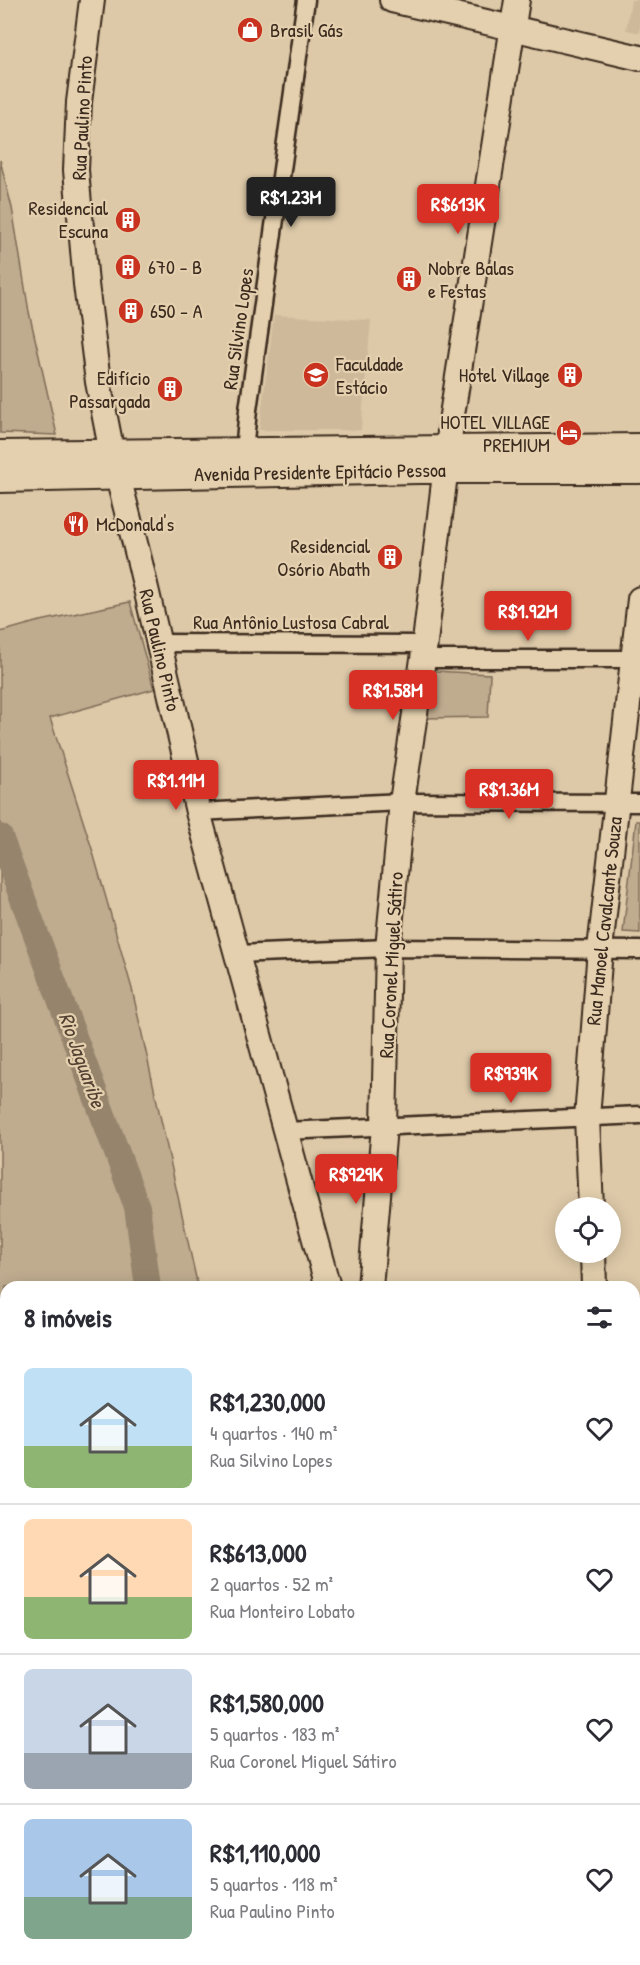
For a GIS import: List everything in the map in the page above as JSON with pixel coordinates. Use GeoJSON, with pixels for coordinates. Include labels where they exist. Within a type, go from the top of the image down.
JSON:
{"type":"FeatureCollection","features":[{"type":"Feature","properties":{"kind":"main road","name":"Avenida Presidente Epitácio Pessoa"},"geometry":{"type":"LineString","coordinates":[[0,454],[115,465],[447,460],[640,447]]}},
{"type":"Feature","properties":{"kind":"main road","name":"Avenida Presidente Epitácio Pessoa"},"geometry":{"type":"LineString","coordinates":[[0,479],[244,451],[640,470]]}},
{"type":"Feature","properties":{"kind":"street","name":"Rua Paulino Pinto"},"geometry":{"type":"LineString","coordinates":[[92,0],[80,102],[76,170],[96,373],[115,465],[198,812],[326,1281]]}},
{"type":"Feature","properties":{"kind":"street","name":"Rua Silvino Lopes"},"geometry":{"type":"LineString","coordinates":[[244,451],[306,0]]}},
{"type":"Feature","properties":{"kind":"street"},"geometry":{"type":"LineString","coordinates":[[392,0],[640,58]]}},
{"type":"Feature","properties":{"kind":"street","name":"Rua Coronel Miguel Sátiro"},"geometry":{"type":"LineString","coordinates":[[371,1281],[384,1127],[388,948],[402,802],[447,460],[511,27],[517,0]]}},
{"type":"Feature","properties":{"kind":"street","name":"Rua Manoel Cavalcante Souza"},"geometry":{"type":"LineString","coordinates":[[590,1197],[586,1118],[600,949],[640,599]]}},
{"type":"Feature","properties":{"kind":"street","name":"Rua Antônio Lustosa Cabral"},"geometry":{"type":"LineString","coordinates":[[158,643],[632,659]]}},
{"type":"Feature","properties":{"kind":"street"},"geometry":{"type":"LineString","coordinates":[[198,812],[402,802],[640,803]]}},
{"type":"Feature","properties":{"kind":"street"},"geometry":{"type":"LineString","coordinates":[[236,954],[388,948],[640,950]]}},
{"type":"Feature","properties":{"kind":"street"},"geometry":{"type":"LineString","coordinates":[[285,1131],[640,1115]]}},
{"type":"Feature","properties":{"kind":"street"},"geometry":{"type":"LineString","coordinates":[[593,1263],[594,1281]]}},
{"type":"Feature","properties":{"kind":"shaded area"},"geometry":{"type":"Polygon","coordinates":[[[631,0],[640,0],[640,33],[626,30],[631,0]]]}},
{"type":"Feature","properties":{"kind":"shaded area"},"geometry":{"type":"Polygon","coordinates":[[[0,160],[12,208],[29,312],[57,435],[0,433],[0,160]]]}},
{"type":"Feature","properties":{"kind":"shaded area","name":"Faculdade Estácio"},"geometry":{"type":"Polygon","coordinates":[[[274,315],[371,320],[361,430],[259,430],[274,315]]]}},
{"type":"Feature","properties":{"kind":"shaded area"},"geometry":{"type":"Polygon","coordinates":[[[130,602],[154,689],[50,718],[92,849],[132,989],[197,1281],[0,1281],[0,632],[130,602]]]}},
{"type":"Feature","properties":{"kind":"shaded area"},"geometry":{"type":"Polygon","coordinates":[[[434,671],[490,674],[488,717],[426,718],[434,671]]]}},
{"type":"Feature","properties":{"kind":"shaded area"},"geometry":{"type":"Polygon","coordinates":[[[636,821],[640,821],[640,933],[623,932],[636,821]]]}},
{"type":"Feature","properties":{"kind":"waterway","name":"Rio Jaguaribe"},"geometry":{"type":"LineString","coordinates":[[0,837],[137,1207],[147,1281]]}},
{"type":"Feature","properties":{"kind":"place","name":"Brasil Gás"},"geometry":{"type":"Point","coordinates":[250,30]}},
{"type":"Feature","properties":{"kind":"place","name":"Residencial Escuna"},"geometry":{"type":"Point","coordinates":[128,220]}},
{"type":"Feature","properties":{"kind":"place","name":"670 - B"},"geometry":{"type":"Point","coordinates":[128,267]}},
{"type":"Feature","properties":{"kind":"place","name":"Nobre Balas e Festas"},"geometry":{"type":"Point","coordinates":[409,279]}},
{"type":"Feature","properties":{"kind":"place","name":"650 - A"},"geometry":{"type":"Point","coordinates":[131,311]}},
{"type":"Feature","properties":{"kind":"place","name":"Faculdade Estácio"},"geometry":{"type":"Point","coordinates":[316,375]}},
{"type":"Feature","properties":{"kind":"place","name":"Hotel Village"},"geometry":{"type":"Point","coordinates":[570,375]}},
{"type":"Feature","properties":{"kind":"place","name":"Edifício Passargada"},"geometry":{"type":"Point","coordinates":[170,389]}},
{"type":"Feature","properties":{"kind":"place","name":"HOTEL VILLAGE PREMIUM"},"geometry":{"type":"Point","coordinates":[569,433]}},
{"type":"Feature","properties":{"kind":"place","name":"McDonald's"},"geometry":{"type":"Point","coordinates":[76,524]}},
{"type":"Feature","properties":{"kind":"place","name":"Residencial Osório Abath"},"geometry":{"type":"Point","coordinates":[390,557]}}]}
